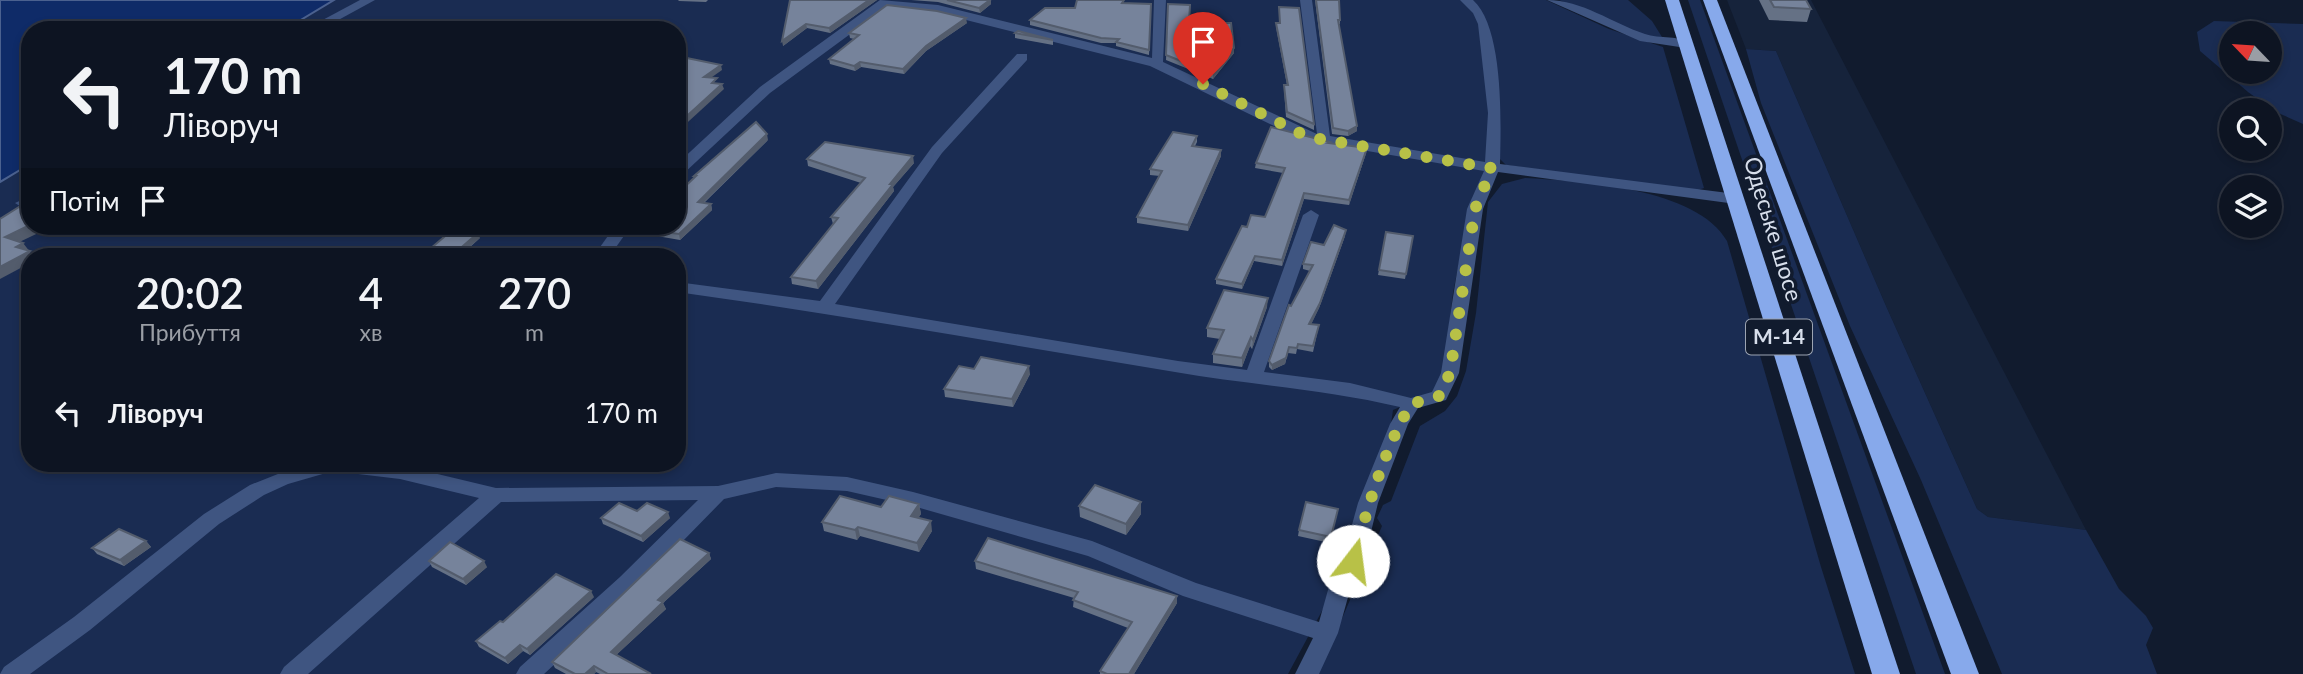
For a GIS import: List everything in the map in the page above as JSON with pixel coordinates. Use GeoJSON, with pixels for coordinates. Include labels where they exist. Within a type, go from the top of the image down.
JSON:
{"type":"FeatureCollection","features":[{"type":"Feature","properties":{"kind":"highway","name":"Одеське шосе"},"geometry":{"type":"LineString","coordinates":[[1672,0],[1886,674]]}},
{"type":"Feature","properties":{"kind":"highway","name":"Одеське шосе"},"geometry":{"type":"LineString","coordinates":[[1710,0],[1965,674]]}},
{"type":"Feature","properties":{"kind":"lane"},"geometry":{"type":"LineString","coordinates":[[328,21],[369,0]]}},
{"type":"Feature","properties":{"kind":"lane"},"geometry":{"type":"LineString","coordinates":[[1155,63],[1158,59],[1160,0]]}},
{"type":"Feature","properties":{"kind":"lane"},"geometry":{"type":"LineString","coordinates":[[1306,0],[1324,135],[1320,139]]}},
{"type":"Feature","properties":{"kind":"lane"},"geometry":{"type":"LineString","coordinates":[[686,288],[824,307],[1178,367],[1350,389],[1411,404],[1439,396],[1450,373],[1475,209],[1492,168],[1495,113],[1484,24],[1478,11],[1466,0]]}},
{"type":"Feature","properties":{"kind":"lane"},"geometry":{"type":"LineString","coordinates":[[1553,0],[1643,38],[1686,44]]}},
{"type":"Feature","properties":{"kind":"lane"},"geometry":{"type":"LineString","coordinates":[[686,163],[765,90],[888,1],[949,11],[1155,63],[1300,133],[1320,139],[1492,168],[1541,172],[1736,199]]}},
{"type":"Feature","properties":{"kind":"lane"},"geometry":{"type":"LineString","coordinates":[[824,307],[937,150],[1021,57]]}},
{"type":"Feature","properties":{"kind":"lane"},"geometry":{"type":"LineString","coordinates":[[1254,375],[1311,215]]}},
{"type":"Feature","properties":{"kind":"lane"},"geometry":{"type":"LineString","coordinates":[[1307,674],[1327,633],[1339,590],[1353,561],[1368,503],[1399,424],[1411,404]]}},
{"type":"Feature","properties":{"kind":"lane"},"geometry":{"type":"LineString","coordinates":[[12,674],[82,625],[206,522],[271,482],[300,472]]}},
{"type":"Feature","properties":{"kind":"lane"},"geometry":{"type":"LineString","coordinates":[[400,472],[496,495],[718,493],[776,480],[847,484],[913,499],[1034,535],[1092,549],[1191,590],[1281,621],[1327,633]]}},
{"type":"Feature","properties":{"kind":"lane"},"geometry":{"type":"LineString","coordinates":[[528,674],[628,583],[718,493]]}},
{"type":"Feature","properties":{"kind":"lane"},"geometry":{"type":"LineString","coordinates":[[292,674],[496,495]]}},
{"type":"Feature","properties":{"kind":"shaded area"},"geometry":{"type":"Polygon","coordinates":[[[0,0],[334,0],[299,21],[21,21],[21,169],[0,182],[0,0]]]}},
{"type":"Feature","properties":{"kind":"shaded area"},"geometry":{"type":"Polygon","coordinates":[[[334,0],[1463,0],[1480,20],[1491,114],[1486,171],[1469,210],[1453,293],[1443,378],[1433,393],[1393,410],[1389,438],[1337,583],[1288,674],[0,674],[0,182],[21,169],[21,235],[686,235],[686,21],[299,21],[334,0]]]}},
{"type":"Feature","properties":{"kind":"shaded area"},"geometry":{"type":"Polygon","coordinates":[[[1469,0],[1546,0],[1609,29],[1663,47],[1704,188],[1695,191],[1506,165],[1496,155],[1487,24],[1469,0]]]}},
{"type":"Feature","properties":{"kind":"shaded area"},"geometry":{"type":"Polygon","coordinates":[[[1559,0],[1628,0],[1652,21],[1662,37],[1646,37],[1559,0]]]}},
{"type":"Feature","properties":{"kind":"shaded area"},"geometry":{"type":"Polygon","coordinates":[[[1688,0],[1700,0],[1945,674],[1916,674],[1688,0]]]}},
{"type":"Feature","properties":{"kind":"shaded area"},"geometry":{"type":"Polygon","coordinates":[[[1727,0],[1811,0],[2086,530],[1988,517],[1977,509],[1776,51],[1746,49],[1727,0]]]}},
{"type":"Feature","properties":{"kind":"shaded area"},"geometry":{"type":"Polygon","coordinates":[[[2214,21],[2219,21],[2219,67],[2200,51],[2197,32],[2214,21]]]}},
{"type":"Feature","properties":{"kind":"shaded area"},"geometry":{"type":"Polygon","coordinates":[[[2282,23],[2303,24],[2303,124],[2282,115],[2282,98],[2256,98],[2239,84],[2282,84],[2282,23]]]}},
{"type":"Feature","properties":{"kind":"shaded area"},"geometry":{"type":"Polygon","coordinates":[[[1746,49],[1776,51],[1977,509],[1988,517],[2086,530],[2119,589],[2146,616],[2153,628],[2146,645],[2157,674],[2002,674],[1921,480],[1850,326],[1761,103],[1746,49]]]}},
{"type":"Feature","properties":{"kind":"shaded area"},"geometry":{"type":"Polygon","coordinates":[[[1525,178],[1606,185],[1665,199],[1691,209],[1712,223],[1727,241],[1821,567],[1855,674],[1318,674],[1382,526],[1377,518],[1383,505],[1391,501],[1420,426],[1445,411],[1457,396],[1466,371],[1476,313],[1488,202],[1502,184],[1525,178]]]}},
{"type":"Feature","properties":{"kind":"building"},"geometry":{"type":"Polygon","coordinates":[[[790,0],[869,0],[829,28],[806,24],[782,41],[790,0]]]}},
{"type":"Feature","properties":{"kind":"building"},"geometry":{"type":"Polygon","coordinates":[[[947,0],[990,0],[979,8],[947,0]]]}},
{"type":"Feature","properties":{"kind":"building"},"geometry":{"type":"Polygon","coordinates":[[[1077,0],[1124,0],[1122,3],[1151,4],[1149,50],[1116,42],[1119,39],[1101,38],[1030,20],[1045,8],[1075,8],[1077,0]]]}},
{"type":"Feature","properties":{"kind":"building"},"geometry":{"type":"Polygon","coordinates":[[[1316,0],[1339,0],[1338,20],[1357,126],[1348,131],[1333,128],[1316,0]]]}},
{"type":"Feature","properties":{"kind":"building"},"geometry":{"type":"Polygon","coordinates":[[[1770,0],[1806,0],[1811,9],[1774,7],[1770,0]]]}},
{"type":"Feature","properties":{"kind":"building"},"geometry":{"type":"Polygon","coordinates":[[[1168,4],[1190,5],[1189,23],[1231,23],[1234,48],[1213,74],[1166,55],[1168,4]]]}},
{"type":"Feature","properties":{"kind":"building"},"geometry":{"type":"Polygon","coordinates":[[[887,5],[937,11],[966,18],[926,46],[903,69],[860,62],[854,66],[829,59],[859,35],[849,33],[887,5]]]}},
{"type":"Feature","properties":{"kind":"building"},"geometry":{"type":"Polygon","coordinates":[[[1279,7],[1299,8],[1314,124],[1287,112],[1284,85],[1288,85],[1276,23],[1280,23],[1279,7]]]}},
{"type":"Feature","properties":{"kind":"building"},"geometry":{"type":"Polygon","coordinates":[[[1018,31],[1053,40],[1015,33],[1018,31]]]}},
{"type":"Feature","properties":{"kind":"building"},"geometry":{"type":"Polygon","coordinates":[[[686,58],[721,65],[704,77],[717,78],[712,83],[722,84],[686,117],[686,58]]]}},
{"type":"Feature","properties":{"kind":"building"},"geometry":{"type":"Polygon","coordinates":[[[756,122],[767,134],[698,202],[711,204],[686,227],[686,185],[756,122]]]}},
{"type":"Feature","properties":{"kind":"building"},"geometry":{"type":"Polygon","coordinates":[[[1271,127],[1330,142],[1328,143],[1367,148],[1349,200],[1304,193],[1282,260],[1255,256],[1242,284],[1216,279],[1242,226],[1247,227],[1251,215],[1265,217],[1285,168],[1256,163],[1271,127]]]}},
{"type":"Feature","properties":{"kind":"building"},"geometry":{"type":"Polygon","coordinates":[[[1173,132],[1197,136],[1192,146],[1221,150],[1188,225],[1137,217],[1162,171],[1150,169],[1173,132]]]}},
{"type":"Feature","properties":{"kind":"building"},"geometry":{"type":"Polygon","coordinates":[[[825,142],[913,156],[816,281],[791,277],[838,218],[831,217],[865,178],[807,159],[825,142]]]}},
{"type":"Feature","properties":{"kind":"building"},"geometry":{"type":"Polygon","coordinates":[[[21,206],[21,229],[5,237],[23,243],[16,247],[21,248],[21,256],[0,267],[0,219],[21,206]]]}},
{"type":"Feature","properties":{"kind":"building"},"geometry":{"type":"Polygon","coordinates":[[[1334,225],[1346,230],[1320,303],[1309,324],[1319,325],[1313,346],[1298,344],[1297,348],[1289,347],[1286,358],[1272,365],[1269,361],[1289,305],[1291,306],[1313,265],[1303,264],[1311,242],[1324,245],[1334,225]]]}},
{"type":"Feature","properties":{"kind":"building"},"geometry":{"type":"Polygon","coordinates":[[[1386,232],[1413,236],[1406,274],[1379,270],[1386,232]]]}},
{"type":"Feature","properties":{"kind":"building"},"geometry":{"type":"Polygon","coordinates":[[[446,235],[476,235],[461,248],[431,248],[446,235]]]}},
{"type":"Feature","properties":{"kind":"building"},"geometry":{"type":"Polygon","coordinates":[[[1224,290],[1268,298],[1253,340],[1251,337],[1242,358],[1213,354],[1224,330],[1207,328],[1224,290]]]}},
{"type":"Feature","properties":{"kind":"building"},"geometry":{"type":"Polygon","coordinates":[[[981,357],[1029,366],[1012,399],[944,389],[959,366],[974,369],[981,357]]]}},
{"type":"Feature","properties":{"kind":"building"},"geometry":{"type":"Polygon","coordinates":[[[1095,485],[1141,502],[1126,524],[1079,506],[1095,485]]]}},
{"type":"Feature","properties":{"kind":"building"},"geometry":{"type":"Polygon","coordinates":[[[840,496],[881,507],[889,496],[919,504],[911,516],[931,521],[917,543],[858,527],[855,530],[822,522],[840,496]]]}},
{"type":"Feature","properties":{"kind":"building"},"geometry":{"type":"Polygon","coordinates":[[[1306,502],[1338,509],[1331,537],[1299,530],[1306,502]]]}},
{"type":"Feature","properties":{"kind":"building"},"geometry":{"type":"Polygon","coordinates":[[[619,503],[637,511],[647,503],[668,512],[641,536],[601,518],[619,503]]]}},
{"type":"Feature","properties":{"kind":"building"},"geometry":{"type":"Polygon","coordinates":[[[119,529],[146,541],[120,560],[92,548],[119,529]]]}},
{"type":"Feature","properties":{"kind":"building"},"geometry":{"type":"Polygon","coordinates":[[[988,538],[1177,596],[1129,674],[1107,674],[1100,671],[1132,622],[1073,600],[1078,592],[975,561],[988,538]]]}},
{"type":"Feature","properties":{"kind":"building"},"geometry":{"type":"Polygon","coordinates":[[[680,539],[709,553],[658,600],[663,602],[611,652],[651,674],[608,674],[594,666],[585,674],[575,674],[552,662],[680,539]]]}},
{"type":"Feature","properties":{"kind":"building"},"geometry":{"type":"Polygon","coordinates":[[[450,542],[484,561],[463,579],[429,561],[450,542]]]}},
{"type":"Feature","properties":{"kind":"building"},"geometry":{"type":"Polygon","coordinates":[[[556,574],[591,591],[527,649],[520,645],[505,658],[476,641],[500,621],[503,622],[556,574]]]}},
{"type":"Feature","properties":{"kind":"route"},"geometry":{"type":"LineString","coordinates":[[1203,84],[1255,112],[1300,133],[1320,139],[1492,168],[1475,209],[1450,373],[1439,396],[1411,404],[1399,424],[1368,503],[1353,561]]}}]}
